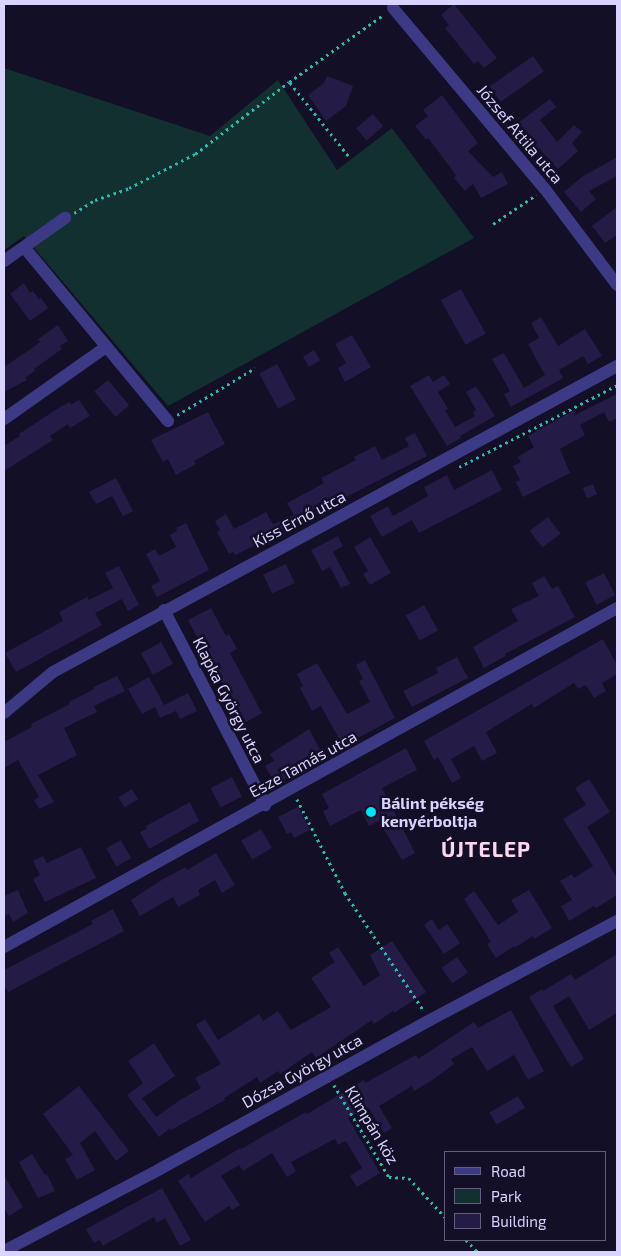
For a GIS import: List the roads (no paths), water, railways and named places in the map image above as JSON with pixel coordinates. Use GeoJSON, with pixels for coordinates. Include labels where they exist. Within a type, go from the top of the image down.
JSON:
{"type":"FeatureCollection","features":[{"type":"Feature","properties":{"kind":"street","name":"József Attila utca"},"geometry":{"type":"LineString","coordinates":[[394,8],[545,189],[617,284]]}},
{"type":"Feature","properties":{"kind":"street"},"geometry":{"type":"LineString","coordinates":[[4,261],[65,218]]}},
{"type":"Feature","properties":{"kind":"street"},"geometry":{"type":"LineString","coordinates":[[24,247],[168,421]]}},
{"type":"Feature","properties":{"kind":"street"},"geometry":{"type":"LineString","coordinates":[[4,419],[106,347]]}},
{"type":"Feature","properties":{"kind":"street","name":"Kiss Ernő utca"},"geometry":{"type":"LineString","coordinates":[[4,713],[53,672],[164,610],[617,366]]}},
{"type":"Feature","properties":{"kind":"street","name":"Esze Tamás utca"},"geometry":{"type":"LineString","coordinates":[[4,947],[265,805],[617,608]]}},
{"type":"Feature","properties":{"kind":"street","name":"Klapka György utca"},"geometry":{"type":"LineString","coordinates":[[164,610],[265,805]]}},
{"type":"Feature","properties":{"kind":"street","name":"Dózsa György utca"},"geometry":{"type":"LineString","coordinates":[[4,1251],[160,1169],[328,1075],[617,921]]}},
{"type":"Feature","properties":{"kind":"place","name":"Bálint pékség kenyérboltja"},"geometry":{"type":"Point","coordinates":[371,812]}},
{"type":"Feature","properties":{"kind":"district","name":"ÚJTELEP"},"geometry":{"type":"Point","coordinates":[486,849]}}]}
